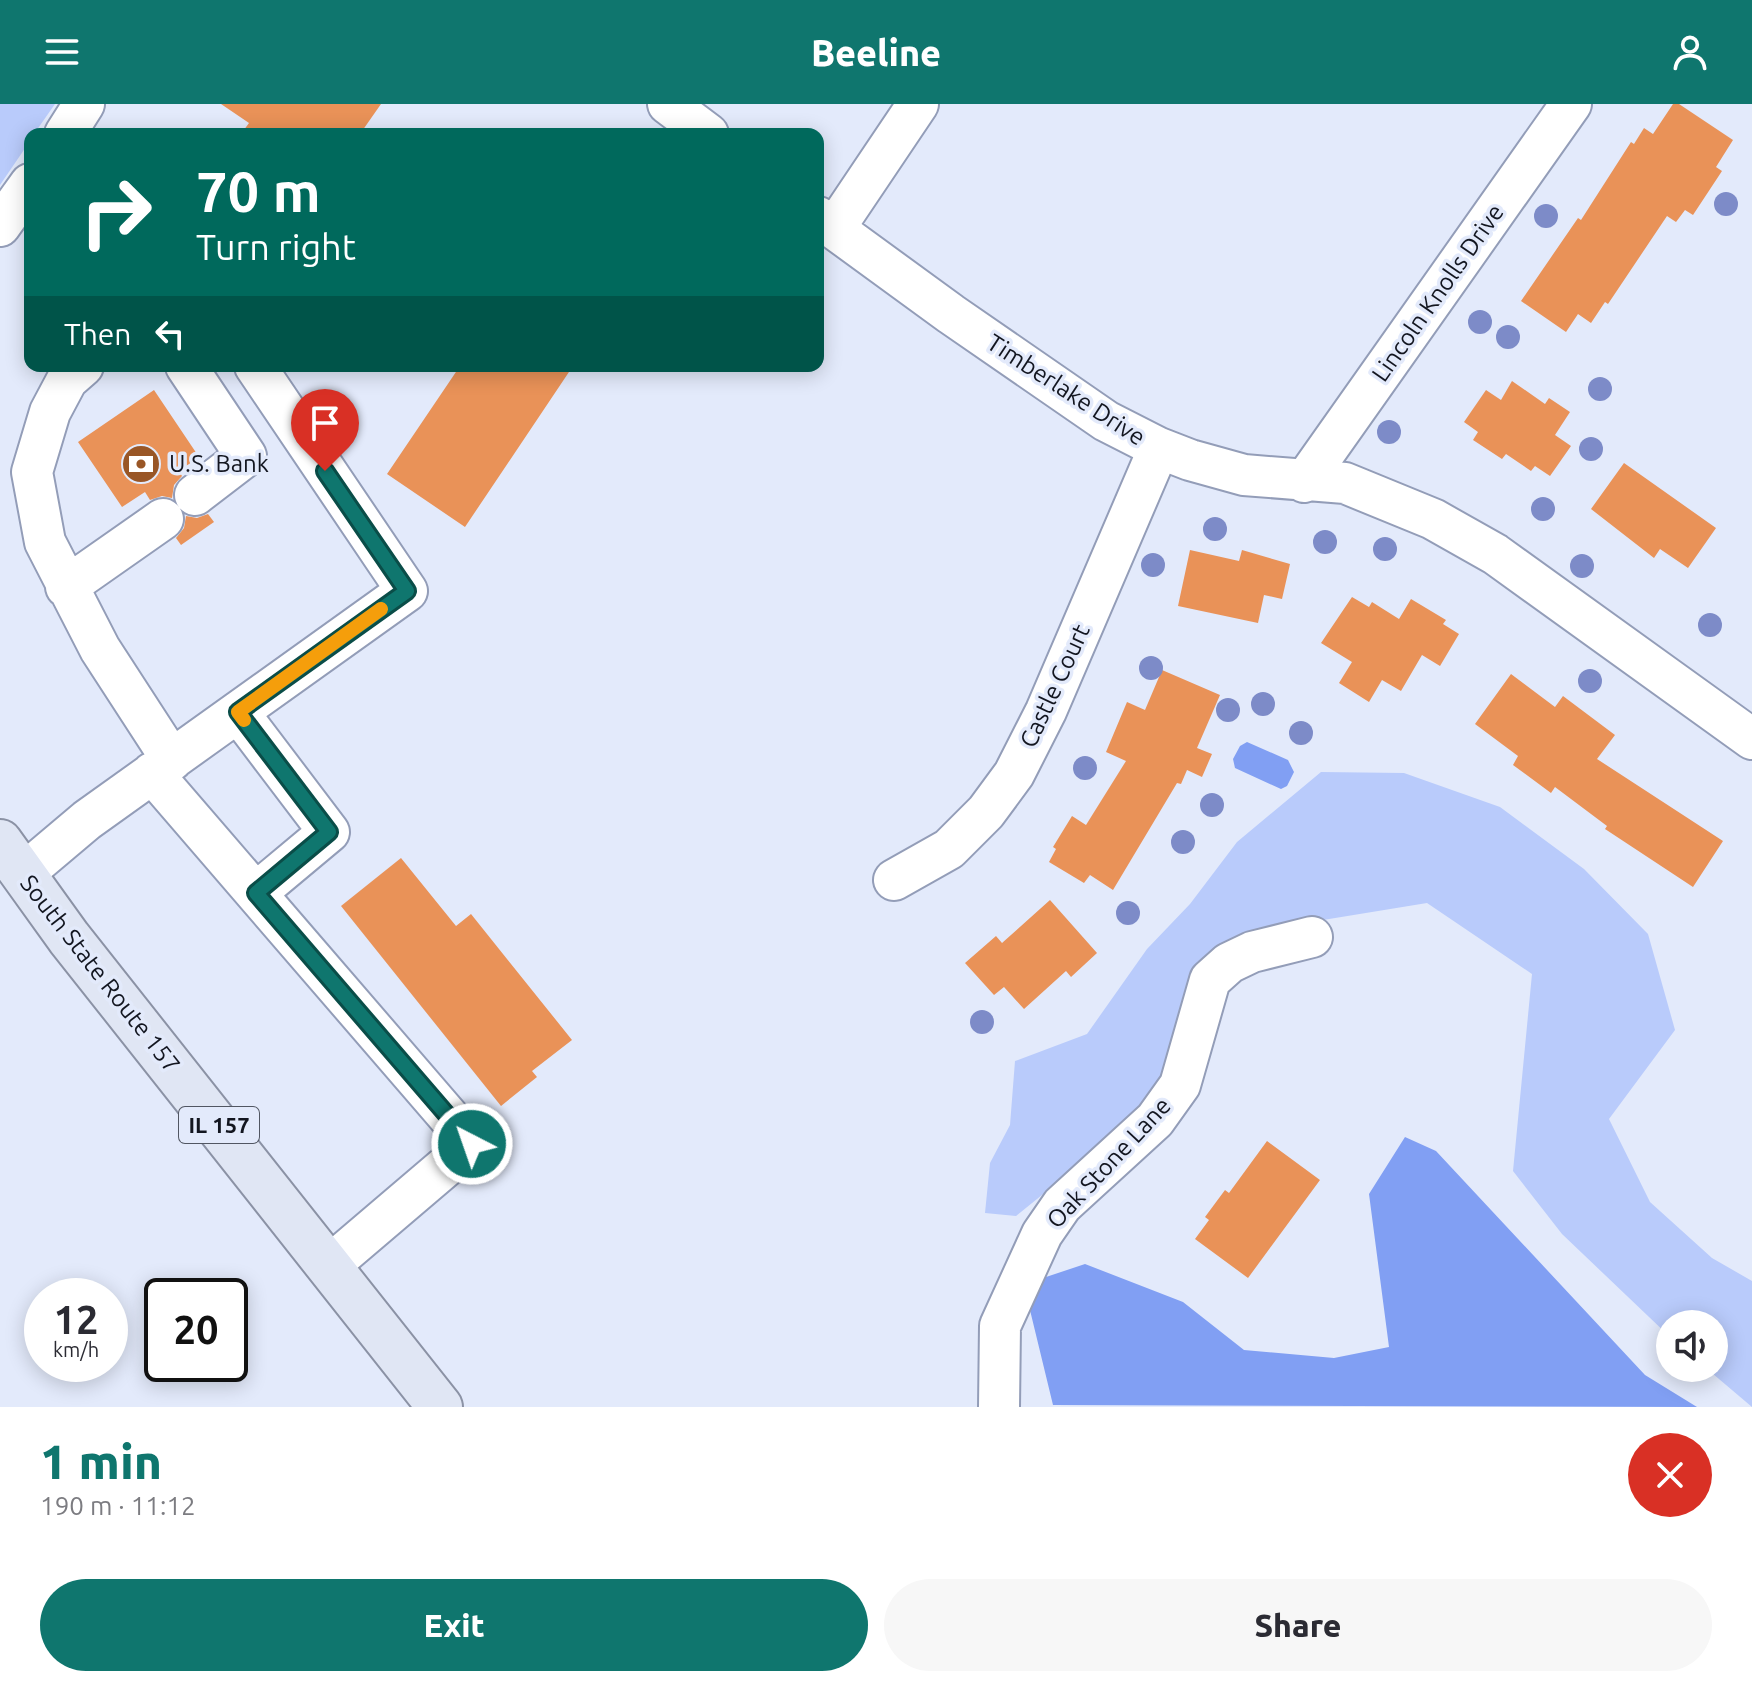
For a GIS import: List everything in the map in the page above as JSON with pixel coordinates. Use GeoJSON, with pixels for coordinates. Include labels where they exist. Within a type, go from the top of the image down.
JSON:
{"type":"FeatureCollection","features":[{"type":"Feature","properties":{"kind":"main road","name":"South State Route 157"},"geometry":{"type":"LineString","coordinates":[[11,858],[69,938],[440,1407]]}},
{"type":"Feature","properties":{"kind":"street"},"geometry":{"type":"LineString","coordinates":[[69,128],[84,104]]}},
{"type":"Feature","properties":{"kind":"street"},"geometry":{"type":"LineString","coordinates":[[668,104],[700,128]]}},
{"type":"Feature","properties":{"kind":"street"},"geometry":{"type":"LineString","coordinates":[[826,223],[918,104]]}},
{"type":"Feature","properties":{"kind":"street","name":"Lincoln Knolls Drive"},"geometry":{"type":"LineString","coordinates":[[1304,482],[1571,104]]}},
{"type":"Feature","properties":{"kind":"street"},"geometry":{"type":"LineString","coordinates":[[0,226],[24,192]]}},
{"type":"Feature","properties":{"kind":"street","name":"Timberlake Drive"},"geometry":{"type":"LineString","coordinates":[[826,223],[1106,421],[1159,448],[1244,475],[1345,483],[1433,519],[1495,554],[1752,739]]}},
{"type":"Feature","properties":{"kind":"street"},"geometry":{"type":"LineString","coordinates":[[76,372],[67,380],[50,412],[32,472],[45,542],[66,587],[162,767],[256,893],[472,1144],[330,1265]]}},
{"type":"Feature","properties":{"kind":"street"},"geometry":{"type":"LineString","coordinates":[[190,372],[246,456],[195,495]]}},
{"type":"Feature","properties":{"kind":"street"},"geometry":{"type":"LineString","coordinates":[[11,858],[82,823],[407,591],[259,372]]}},
{"type":"Feature","properties":{"kind":"street","name":"Castle Court"},"geometry":{"type":"LineString","coordinates":[[894,880],[949,849],[986,812],[1014,774],[1046,711],[1159,448]]}},
{"type":"Feature","properties":{"kind":"street"},"geometry":{"type":"LineString","coordinates":[[66,587],[163,519]]}},
{"type":"Feature","properties":{"kind":"street"},"geometry":{"type":"LineString","coordinates":[[238,712],[329,832],[256,893]]}},
{"type":"Feature","properties":{"kind":"street","name":"Oak Stone Lane"},"geometry":{"type":"LineString","coordinates":[[999,1407],[1000,1326],[1023,1272],[1042,1234],[1062,1205],[1155,1120],[1180,1085],[1210,980],[1229,963],[1252,952],[1312,937]]}},
{"type":"Feature","properties":{"kind":"shaded area"},"geometry":{"type":"Polygon","coordinates":[[[0,104],[55,104],[38,128],[24,128],[24,150],[0,185],[0,104]]]}},
{"type":"Feature","properties":{"kind":"shaded area"},"geometry":{"type":"Polygon","coordinates":[[[1321,772],[1404,773],[1500,807],[1584,869],[1648,934],[1675,1030],[1609,1119],[1650,1202],[1712,1258],[1752,1281],[1752,1407],[1723,1382],[1728,1382],[1728,1310],[1656,1310],[1656,1324],[1562,1234],[1513,1171],[1532,974],[1427,903],[1274,928],[1239,943],[1152,1106],[1016,1216],[985,1213],[990,1163],[1010,1125],[1015,1061],[1087,1034],[1147,949],[1190,904],[1237,842],[1321,772]]]}},
{"type":"Feature","properties":{"kind":"water"},"geometry":{"type":"Polygon","coordinates":[[[1247,742],[1288,760],[1294,772],[1287,786],[1281,789],[1235,768],[1233,759],[1240,746],[1247,742]]]}},
{"type":"Feature","properties":{"kind":"water"},"geometry":{"type":"Polygon","coordinates":[[[1405,1137],[1436,1151],[1645,1375],[1697,1407],[1053,1405],[1029,1306],[1043,1278],[1085,1264],[1183,1302],[1244,1350],[1334,1358],[1389,1347],[1369,1194],[1405,1137]]]}},
{"type":"Feature","properties":{"kind":"building"},"geometry":{"type":"Polygon","coordinates":[[[221,104],[381,104],[364,128],[245,128],[249,123],[221,104]]]}},
{"type":"Feature","properties":{"kind":"building"},"geometry":{"type":"Polygon","coordinates":[[[1673,104],[1679,104],[1733,140],[1716,167],[1722,171],[1693,215],[1685,210],[1676,222],[1667,216],[1608,304],[1605,302],[1591,323],[1578,314],[1566,332],[1521,301],[1578,218],[1581,220],[1631,142],[1634,144],[1644,128],[1653,134],[1673,104]]]}},
{"type":"Feature","properties":{"kind":"building"},"geometry":{"type":"Polygon","coordinates":[[[456,372],[569,372],[465,527],[387,474],[456,372]]]}},
{"type":"Feature","properties":{"kind":"building"},"geometry":{"type":"Polygon","coordinates":[[[1512,381],[1545,404],[1549,398],[1570,412],[1555,435],[1571,446],[1550,476],[1535,466],[1531,471],[1506,454],[1502,459],[1473,440],[1478,432],[1464,422],[1486,390],[1501,400],[1512,381]]]}},
{"type":"Feature","properties":{"kind":"building","name":"U.S. Bank"},"geometry":{"type":"Polygon","coordinates":[[[154,390],[199,457],[179,471],[182,476],[174,485],[172,498],[162,496],[150,500],[145,492],[122,507],[78,442],[154,390]]]}},
{"type":"Feature","properties":{"kind":"building"},"geometry":{"type":"Polygon","coordinates":[[[1624,463],[1716,528],[1688,568],[1660,549],[1654,558],[1591,509],[1624,463]]]}},
{"type":"Feature","properties":{"kind":"building"},"geometry":{"type":"Polygon","coordinates":[[[208,514],[214,522],[181,545],[176,538],[184,528],[186,516],[197,518],[208,514]]]}},
{"type":"Feature","properties":{"kind":"building"},"geometry":{"type":"Polygon","coordinates":[[[1190,550],[1239,561],[1242,550],[1290,564],[1282,599],[1264,595],[1258,623],[1178,606],[1190,550]]]}},
{"type":"Feature","properties":{"kind":"building"},"geometry":{"type":"Polygon","coordinates":[[[1352,597],[1369,607],[1372,602],[1399,619],[1411,599],[1446,620],[1443,624],[1459,634],[1440,666],[1422,655],[1401,691],[1382,680],[1369,702],[1339,683],[1352,662],[1321,643],[1352,597]]]}},
{"type":"Feature","properties":{"kind":"building"},"geometry":{"type":"Polygon","coordinates":[[[1162,670],[1220,695],[1197,748],[1212,754],[1202,777],[1187,770],[1181,784],[1177,783],[1113,890],[1090,875],[1084,883],[1049,862],[1056,849],[1053,847],[1072,816],[1086,825],[1126,761],[1106,752],[1127,702],[1145,710],[1162,670]]]}},
{"type":"Feature","properties":{"kind":"building"},"geometry":{"type":"Polygon","coordinates":[[[1511,674],[1555,707],[1563,696],[1615,735],[1597,759],[1723,841],[1693,887],[1605,829],[1607,826],[1555,787],[1551,793],[1513,765],[1518,756],[1475,724],[1511,674]]]}},
{"type":"Feature","properties":{"kind":"building"},"geometry":{"type":"Polygon","coordinates":[[[401,858],[456,926],[471,914],[572,1040],[532,1071],[537,1077],[501,1106],[341,906],[401,858]]]}},
{"type":"Feature","properties":{"kind":"building"},"geometry":{"type":"Polygon","coordinates":[[[1050,900],[1097,953],[1071,977],[1066,971],[1024,1009],[1004,987],[994,995],[965,963],[996,936],[1002,943],[1050,900]]]}},
{"type":"Feature","properties":{"kind":"building"},"geometry":{"type":"Polygon","coordinates":[[[1267,1141],[1320,1180],[1248,1278],[1195,1239],[1209,1220],[1205,1217],[1225,1190],[1229,1193],[1267,1141]]]}},
{"type":"Feature","properties":{"kind":"slow traffic"},"geometry":{"type":"LineString","coordinates":[[244,720],[238,712],[381,609]]}},
{"type":"Feature","properties":{"kind":"place","name":"U.S. Bank"},"geometry":{"type":"Point","coordinates":[141,464]}},
{"type":"Feature","properties":{"kind":"route"},"geometry":{"type":"LineString","coordinates":[[325,471],[407,591],[238,712],[329,832],[256,893],[472,1144]]}}]}
